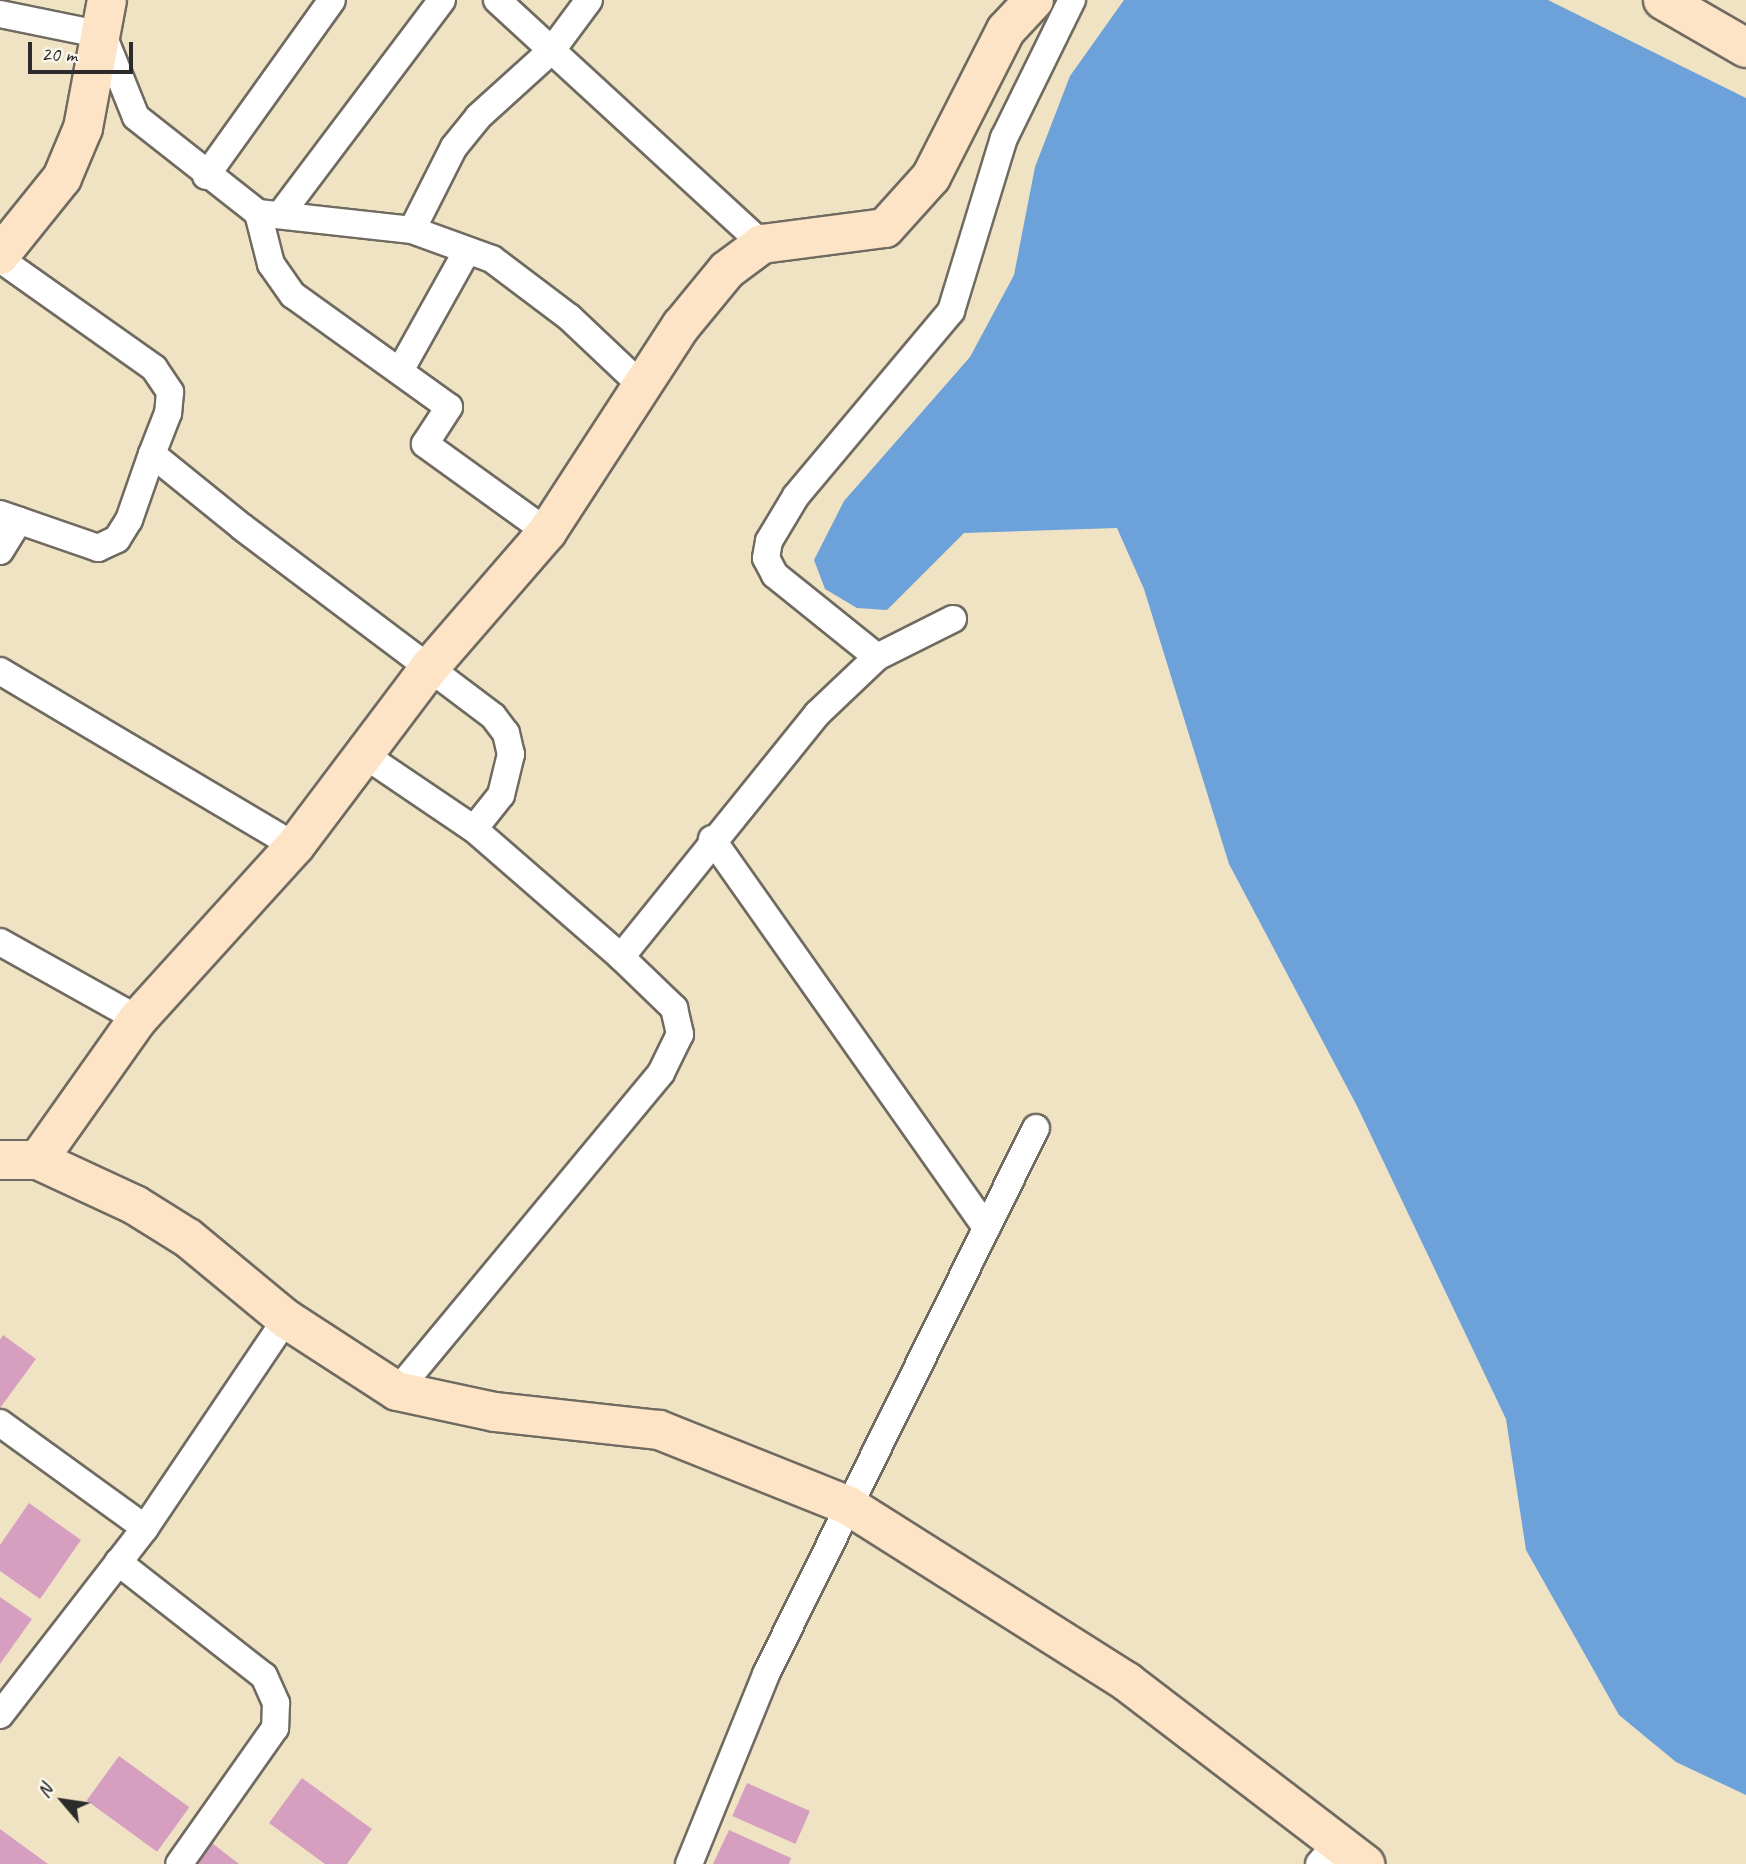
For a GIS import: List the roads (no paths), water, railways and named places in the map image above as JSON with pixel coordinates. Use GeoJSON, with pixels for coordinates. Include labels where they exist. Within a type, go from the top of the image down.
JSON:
{"type":"FeatureCollection","features":[{"type":"Feature","properties":{"kind":"street"},"geometry":{"type":"LineString","coordinates":[[206,176],[332,0]]}},
{"type":"Feature","properties":{"kind":"street"},"geometry":{"type":"LineString","coordinates":[[442,0],[269,214],[271,264],[293,295],[401,369],[449,407],[425,444],[547,532]]}},
{"type":"Feature","properties":{"kind":"street"},"geometry":{"type":"LineString","coordinates":[[497,0],[762,244]]}},
{"type":"Feature","properties":{"kind":"street"},"geometry":{"type":"LineString","coordinates":[[412,230],[454,147],[478,117],[552,50],[589,0]]}},
{"type":"Feature","properties":{"kind":"street"},"geometry":{"type":"LineString","coordinates":[[38,1160],[138,1019],[295,846],[430,667],[547,532],[681,326],[727,270],[762,244],[885,228],[931,177],[1006,30],[1034,0]]}},
{"type":"Feature","properties":{"kind":"street"},"geometry":{"type":"LineString","coordinates":[[877,657],[775,575],[766,558],[769,541],[796,496],[951,311],[1004,138],[1072,0]]}},
{"type":"Feature","properties":{"kind":"street"},"geometry":{"type":"LineString","coordinates":[[1663,0],[1746,48]]}},
{"type":"Feature","properties":{"kind":"street"},"geometry":{"type":"LineString","coordinates":[[0,14],[105,18]]}},
{"type":"Feature","properties":{"kind":"street"},"geometry":{"type":"LineString","coordinates":[[105,18],[136,117],[206,176],[269,214],[412,230],[492,259],[569,317],[642,386]]}},
{"type":"Feature","properties":{"kind":"street"},"geometry":{"type":"LineString","coordinates":[[0,551],[9,517],[98,548],[117,539],[129,520],[168,413],[170,392],[154,368],[0,257],[62,178],[83,128],[105,18]]}},
{"type":"Feature","properties":{"kind":"street"},"geometry":{"type":"LineString","coordinates":[[401,369],[467,251]]}},
{"type":"Feature","properties":{"kind":"street"},"geometry":{"type":"LineString","coordinates":[[152,454],[242,527],[493,716],[506,733],[511,754],[501,795],[474,829]]}},
{"type":"Feature","properties":{"kind":"street"},"geometry":{"type":"LineString","coordinates":[[621,957],[712,839],[817,714],[877,657],[953,619]]}},
{"type":"Feature","properties":{"kind":"street"},"geometry":{"type":"LineString","coordinates":[[0,671],[295,846]]}},
{"type":"Feature","properties":{"kind":"street"},"geometry":{"type":"LineString","coordinates":[[366,755],[474,829],[621,957],[674,1008],[680,1034],[661,1073],[397,1391]]}},
{"type":"Feature","properties":{"kind":"street"},"geometry":{"type":"LineString","coordinates":[[712,839],[986,1228]]}},
{"type":"Feature","properties":{"kind":"street"},"geometry":{"type":"LineString","coordinates":[[0,942],[138,1019]]}},
{"type":"Feature","properties":{"kind":"street"},"geometry":{"type":"LineString","coordinates":[[689,1864],[766,1674],[1036,1128]]}},
{"type":"Feature","properties":{"kind":"street"},"geometry":{"type":"LineString","coordinates":[[0,1160],[38,1160],[135,1205],[188,1238],[286,1319],[397,1391],[495,1412],[659,1430],[849,1506],[1127,1682],[1341,1856]]}},
{"type":"Feature","properties":{"kind":"street"},"geometry":{"type":"LineString","coordinates":[[2,1706],[145,1528],[286,1319]]}},
{"type":"Feature","properties":{"kind":"street"},"geometry":{"type":"LineString","coordinates":[[0,1423],[145,1528]]}},
{"type":"Feature","properties":{"kind":"street"},"geometry":{"type":"LineString","coordinates":[[118,1562],[264,1675],[276,1703],[275,1728],[179,1864]]}},
{"type":"Feature","properties":{"kind":"water"},"geometry":{"type":"Polygon","coordinates":[[[1124,0],[1548,0],[1746,98],[1746,1795],[1676,1762],[1619,1715],[1526,1550],[1506,1419],[1357,1106],[1229,864],[1144,589],[1117,528],[964,533],[887,610],[857,608],[825,589],[814,560],[844,501],[970,357],[1014,275],[1035,167],[1070,76],[1124,0]]]}}]}
